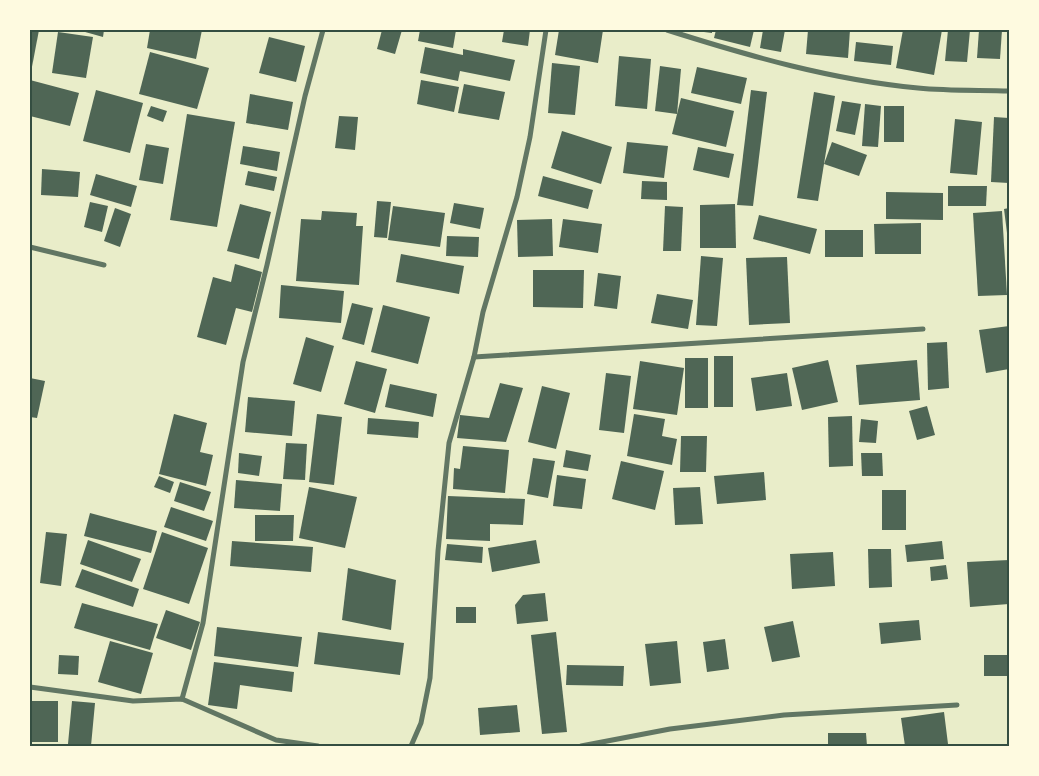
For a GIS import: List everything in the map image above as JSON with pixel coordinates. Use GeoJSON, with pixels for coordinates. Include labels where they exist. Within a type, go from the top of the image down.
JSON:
{"type":"FeatureCollection","features":[{"type":"Feature","properties":{"kind":"street"},"geometry":{"type":"LineString","coordinates":[[182,699],[203,623],[243,362],[267,266],[305,96],[323,30]]}},
{"type":"Feature","properties":{"kind":"street"},"geometry":{"type":"LineString","coordinates":[[411,746],[421,723],[430,678],[438,551],[448,444],[474,357],[483,312],[517,197],[530,137],[546,30]]}},
{"type":"Feature","properties":{"kind":"street"},"geometry":{"type":"LineString","coordinates":[[667,30],[748,56],[839,78],[919,89],[1009,90]]}},
{"type":"Feature","properties":{"kind":"street"},"geometry":{"type":"LineString","coordinates":[[30,247],[104,266]]}},
{"type":"Feature","properties":{"kind":"street"},"geometry":{"type":"LineString","coordinates":[[474,357],[923,329]]}},
{"type":"Feature","properties":{"kind":"street"},"geometry":{"type":"LineString","coordinates":[[30,686],[133,701],[182,699],[276,740],[318,746]]}},
{"type":"Feature","properties":{"kind":"street"},"geometry":{"type":"LineString","coordinates":[[581,746],[670,729],[784,714],[957,705]]}},
{"type":"Feature","properties":{"kind":"building"},"geometry":{"type":"Polygon","coordinates":[[[30,30],[39,30],[31,72],[30,72],[30,30]]]}},
{"type":"Feature","properties":{"kind":"building"},"geometry":{"type":"Polygon","coordinates":[[[78,30],[104,30],[103,37],[78,30]]]}},
{"type":"Feature","properties":{"kind":"building"},"geometry":{"type":"Polygon","coordinates":[[[150,30],[202,30],[196,59],[147,48],[150,30]]]}},
{"type":"Feature","properties":{"kind":"building"},"geometry":{"type":"Polygon","coordinates":[[[382,30],[402,30],[395,54],[377,49],[382,30]]]}},
{"type":"Feature","properties":{"kind":"building"},"geometry":{"type":"Polygon","coordinates":[[[420,30],[456,30],[453,48],[418,41],[420,30]]]}},
{"type":"Feature","properties":{"kind":"building"},"geometry":{"type":"Polygon","coordinates":[[[504,30],[530,30],[528,46],[502,42],[504,30]]]}},
{"type":"Feature","properties":{"kind":"building"},"geometry":{"type":"Polygon","coordinates":[[[559,30],[603,30],[598,63],[555,55],[559,30]]]}},
{"type":"Feature","properties":{"kind":"building"},"geometry":{"type":"Polygon","coordinates":[[[712,30],[712,33],[696,31],[712,30]]]}},
{"type":"Feature","properties":{"kind":"building"},"geometry":{"type":"Polygon","coordinates":[[[716,30],[754,30],[750,47],[714,38],[716,30]]]}},
{"type":"Feature","properties":{"kind":"building"},"geometry":{"type":"Polygon","coordinates":[[[763,30],[785,30],[781,52],[760,48],[763,30]]]}},
{"type":"Feature","properties":{"kind":"building"},"geometry":{"type":"Polygon","coordinates":[[[808,30],[850,30],[848,58],[806,54],[808,30]]]}},
{"type":"Feature","properties":{"kind":"building"},"geometry":{"type":"Polygon","coordinates":[[[903,30],[942,30],[934,75],[896,68],[903,30]]]}},
{"type":"Feature","properties":{"kind":"building"},"geometry":{"type":"Polygon","coordinates":[[[948,30],[970,30],[967,62],[945,61],[948,30]]]}},
{"type":"Feature","properties":{"kind":"building"},"geometry":{"type":"Polygon","coordinates":[[[979,30],[1002,30],[1000,59],[977,58],[979,30]]]}},
{"type":"Feature","properties":{"kind":"building"},"geometry":{"type":"Polygon","coordinates":[[[58,32],[93,37],[86,78],[52,73],[58,32]]]}},
{"type":"Feature","properties":{"kind":"building"},"geometry":{"type":"Polygon","coordinates":[[[269,37],[305,46],[296,82],[259,73],[269,37]]]}},
{"type":"Feature","properties":{"kind":"building"},"geometry":{"type":"Polygon","coordinates":[[[856,42],[893,46],[891,65],[854,61],[856,42]]]}},
{"type":"Feature","properties":{"kind":"building"},"geometry":{"type":"Polygon","coordinates":[[[425,47],[463,55],[463,49],[515,60],[510,81],[460,71],[458,81],[420,73],[425,47]]]}},
{"type":"Feature","properties":{"kind":"building"},"geometry":{"type":"Polygon","coordinates":[[[150,52],[209,68],[197,109],[139,94],[150,52]]]}},
{"type":"Feature","properties":{"kind":"building"},"geometry":{"type":"Polygon","coordinates":[[[619,56],[651,59],[647,109],[615,106],[619,56]]]}},
{"type":"Feature","properties":{"kind":"building"},"geometry":{"type":"Polygon","coordinates":[[[552,63],[580,66],[575,115],[548,113],[552,63]]]}},
{"type":"Feature","properties":{"kind":"building"},"geometry":{"type":"Polygon","coordinates":[[[660,66],[681,69],[677,114],[655,111],[660,66]]]}},
{"type":"Feature","properties":{"kind":"building"},"geometry":{"type":"Polygon","coordinates":[[[697,67],[747,78],[741,104],[691,93],[697,67]]]}},
{"type":"Feature","properties":{"kind":"building"},"geometry":{"type":"Polygon","coordinates":[[[30,80],[79,93],[70,126],[30,116],[30,80]]]}},
{"type":"Feature","properties":{"kind":"building"},"geometry":{"type":"Polygon","coordinates":[[[421,80],[459,87],[454,112],[417,104],[421,80]]]}},
{"type":"Feature","properties":{"kind":"building"},"geometry":{"type":"Polygon","coordinates":[[[464,84],[505,92],[499,120],[458,113],[464,84]]]}},
{"type":"Feature","properties":{"kind":"building"},"geometry":{"type":"Polygon","coordinates":[[[96,90],[143,103],[130,153],[83,141],[96,90]]]}},
{"type":"Feature","properties":{"kind":"building"},"geometry":{"type":"Polygon","coordinates":[[[751,90],[767,92],[753,206],[737,205],[751,90]]]}},
{"type":"Feature","properties":{"kind":"building"},"geometry":{"type":"Polygon","coordinates":[[[814,92],[835,96],[818,201],[797,198],[814,92]]]}},
{"type":"Feature","properties":{"kind":"building"},"geometry":{"type":"Polygon","coordinates":[[[250,94],[293,102],[288,130],[246,123],[250,94]]]}},
{"type":"Feature","properties":{"kind":"building"},"geometry":{"type":"Polygon","coordinates":[[[681,98],[734,111],[726,147],[672,134],[681,98]]]}},
{"type":"Feature","properties":{"kind":"building"},"geometry":{"type":"Polygon","coordinates":[[[842,101],[861,104],[855,135],[836,131],[842,101]]]}},
{"type":"Feature","properties":{"kind":"building"},"geometry":{"type":"Polygon","coordinates":[[[865,104],[881,106],[878,147],[862,146],[865,104]]]}},
{"type":"Feature","properties":{"kind":"building"},"geometry":{"type":"Polygon","coordinates":[[[151,106],[167,111],[163,122],[147,116],[151,106]]]}},
{"type":"Feature","properties":{"kind":"building"},"geometry":{"type":"Polygon","coordinates":[[[884,106],[904,106],[904,142],[884,142],[884,106]]]}},
{"type":"Feature","properties":{"kind":"building"},"geometry":{"type":"Polygon","coordinates":[[[187,114],[235,122],[217,227],[170,220],[187,114]]]}},
{"type":"Feature","properties":{"kind":"building"},"geometry":{"type":"Polygon","coordinates":[[[339,116],[358,117],[355,150],[335,148],[339,116]]]}},
{"type":"Feature","properties":{"kind":"building"},"geometry":{"type":"Polygon","coordinates":[[[994,117],[1009,118],[1009,183],[991,182],[994,117]]]}},
{"type":"Feature","properties":{"kind":"building"},"geometry":{"type":"Polygon","coordinates":[[[955,119],[982,122],[977,175],[950,173],[955,119]]]}},
{"type":"Feature","properties":{"kind":"building"},"geometry":{"type":"Polygon","coordinates":[[[562,131],[612,147],[601,184],[551,168],[562,131]]]}},
{"type":"Feature","properties":{"kind":"building"},"geometry":{"type":"Polygon","coordinates":[[[627,142],[668,146],[664,178],[623,173],[627,142]]]}},
{"type":"Feature","properties":{"kind":"building"},"geometry":{"type":"Polygon","coordinates":[[[832,142],[867,155],[859,176],[824,164],[832,142]]]}},
{"type":"Feature","properties":{"kind":"building"},"geometry":{"type":"Polygon","coordinates":[[[146,144],[169,148],[163,184],[139,180],[146,144]]]}},
{"type":"Feature","properties":{"kind":"building"},"geometry":{"type":"Polygon","coordinates":[[[243,146],[280,152],[277,171],[240,164],[243,146]]]}},
{"type":"Feature","properties":{"kind":"building"},"geometry":{"type":"Polygon","coordinates":[[[698,147],[734,154],[729,178],[693,170],[698,147]]]}},
{"type":"Feature","properties":{"kind":"building"},"geometry":{"type":"Polygon","coordinates":[[[42,169],[80,172],[78,197],[41,195],[42,169]]]}},
{"type":"Feature","properties":{"kind":"building"},"geometry":{"type":"Polygon","coordinates":[[[248,171],[277,177],[274,191],[245,185],[248,171]]]}},
{"type":"Feature","properties":{"kind":"building"},"geometry":{"type":"Polygon","coordinates":[[[96,174],[137,186],[131,207],[90,195],[96,174]]]}},
{"type":"Feature","properties":{"kind":"building"},"geometry":{"type":"Polygon","coordinates":[[[543,176],[593,190],[588,209],[538,196],[543,176]]]}},
{"type":"Feature","properties":{"kind":"building"},"geometry":{"type":"Polygon","coordinates":[[[642,181],[667,182],[667,200],[641,199],[642,181]]]}},
{"type":"Feature","properties":{"kind":"building"},"geometry":{"type":"Polygon","coordinates":[[[948,186],[987,186],[986,206],[948,206],[948,186]]]}},
{"type":"Feature","properties":{"kind":"building"},"geometry":{"type":"Polygon","coordinates":[[[886,192],[943,193],[943,220],[886,219],[886,192]]]}},
{"type":"Feature","properties":{"kind":"building"},"geometry":{"type":"Polygon","coordinates":[[[377,201],[391,202],[387,238],[374,237],[377,201]]]}},
{"type":"Feature","properties":{"kind":"building"},"geometry":{"type":"Polygon","coordinates":[[[90,202],[108,206],[102,232],[84,227],[90,202]]]}},
{"type":"Feature","properties":{"kind":"building"},"geometry":{"type":"Polygon","coordinates":[[[454,203],[484,208],[480,229],[450,223],[454,203]]]}},
{"type":"Feature","properties":{"kind":"building"},"geometry":{"type":"Polygon","coordinates":[[[240,204],[271,212],[259,259],[227,251],[240,204]]]}},
{"type":"Feature","properties":{"kind":"building"},"geometry":{"type":"Polygon","coordinates":[[[735,204],[736,248],[700,248],[700,205],[735,204]]]}},
{"type":"Feature","properties":{"kind":"building"},"geometry":{"type":"Polygon","coordinates":[[[393,206],[445,213],[440,247],[388,240],[393,206]]]}},
{"type":"Feature","properties":{"kind":"building"},"geometry":{"type":"Polygon","coordinates":[[[665,206],[683,207],[681,251],[663,251],[665,206]]]}},
{"type":"Feature","properties":{"kind":"building"},"geometry":{"type":"Polygon","coordinates":[[[115,208],[131,214],[120,247],[104,241],[115,208]]]}},
{"type":"Feature","properties":{"kind":"building"},"geometry":{"type":"Polygon","coordinates":[[[1009,208],[1009,233],[1007,233],[1004,209],[1009,208]]]}},
{"type":"Feature","properties":{"kind":"building"},"geometry":{"type":"Polygon","coordinates":[[[322,211],[357,213],[356,226],[363,226],[359,285],[296,281],[301,219],[321,220],[322,211]]]}},
{"type":"Feature","properties":{"kind":"building"},"geometry":{"type":"Polygon","coordinates":[[[1002,211],[1007,295],[978,296],[973,213],[1002,211]]]}},
{"type":"Feature","properties":{"kind":"building"},"geometry":{"type":"Polygon","coordinates":[[[759,215],[817,229],[810,254],[753,239],[759,215]]]}},
{"type":"Feature","properties":{"kind":"building"},"geometry":{"type":"Polygon","coordinates":[[[552,219],[553,256],[518,257],[517,220],[552,219]]]}},
{"type":"Feature","properties":{"kind":"building"},"geometry":{"type":"Polygon","coordinates":[[[563,219],[602,224],[598,253],[559,247],[563,219]]]}},
{"type":"Feature","properties":{"kind":"building"},"geometry":{"type":"Polygon","coordinates":[[[921,223],[921,254],[875,254],[874,224],[921,223]]]}},
{"type":"Feature","properties":{"kind":"building"},"geometry":{"type":"Polygon","coordinates":[[[825,230],[863,230],[863,257],[825,257],[825,230]]]}},
{"type":"Feature","properties":{"kind":"building"},"geometry":{"type":"Polygon","coordinates":[[[447,236],[479,237],[478,257],[446,256],[447,236]]]}},
{"type":"Feature","properties":{"kind":"building"},"geometry":{"type":"Polygon","coordinates":[[[401,254],[464,266],[459,294],[396,282],[401,254]]]}},
{"type":"Feature","properties":{"kind":"building"},"geometry":{"type":"Polygon","coordinates":[[[701,256],[723,258],[717,326],[696,325],[701,256]]]}},
{"type":"Feature","properties":{"kind":"building"},"geometry":{"type":"Polygon","coordinates":[[[787,257],[790,323],[749,325],[746,258],[787,257]]]}},
{"type":"Feature","properties":{"kind":"building"},"geometry":{"type":"Polygon","coordinates":[[[235,264],[262,272],[252,312],[236,308],[226,345],[197,337],[213,277],[231,282],[235,264]]]}},
{"type":"Feature","properties":{"kind":"building"},"geometry":{"type":"Polygon","coordinates":[[[533,270],[584,270],[583,308],[533,307],[533,270]]]}},
{"type":"Feature","properties":{"kind":"building"},"geometry":{"type":"Polygon","coordinates":[[[598,273],[621,276],[617,309],[594,306],[598,273]]]}},
{"type":"Feature","properties":{"kind":"building"},"geometry":{"type":"Polygon","coordinates":[[[281,285],[344,291],[341,323],[279,318],[281,285]]]}},
{"type":"Feature","properties":{"kind":"building"},"geometry":{"type":"Polygon","coordinates":[[[657,294],[693,300],[688,329],[651,323],[657,294]]]}},
{"type":"Feature","properties":{"kind":"building"},"geometry":{"type":"Polygon","coordinates":[[[352,303],[373,308],[364,345],[342,339],[352,303]]]}},
{"type":"Feature","properties":{"kind":"building"},"geometry":{"type":"Polygon","coordinates":[[[383,305],[430,317],[418,364],[371,352],[383,305]]]}},
{"type":"Feature","properties":{"kind":"building"},"geometry":{"type":"Polygon","coordinates":[[[1009,326],[1009,369],[986,373],[979,330],[1009,326]]]}},
{"type":"Feature","properties":{"kind":"building"},"geometry":{"type":"Polygon","coordinates":[[[306,337],[334,346],[321,392],[293,384],[306,337]]]}},
{"type":"Feature","properties":{"kind":"building"},"geometry":{"type":"Polygon","coordinates":[[[947,342],[949,388],[928,390],[927,343],[947,342]]]}},
{"type":"Feature","properties":{"kind":"building"},"geometry":{"type":"Polygon","coordinates":[[[714,356],[733,356],[733,407],[714,407],[714,356]]]}},
{"type":"Feature","properties":{"kind":"building"},"geometry":{"type":"Polygon","coordinates":[[[685,358],[708,358],[708,408],[685,408],[685,358]]]}},
{"type":"Feature","properties":{"kind":"building"},"geometry":{"type":"Polygon","coordinates":[[[828,360],[838,402],[802,410],[792,368],[828,360]]]}},
{"type":"Feature","properties":{"kind":"building"},"geometry":{"type":"Polygon","coordinates":[[[917,360],[920,400],[859,405],[856,365],[917,360]]]}},
{"type":"Feature","properties":{"kind":"building"},"geometry":{"type":"Polygon","coordinates":[[[356,361],[387,369],[375,413],[344,404],[356,361]]]}},
{"type":"Feature","properties":{"kind":"building"},"geometry":{"type":"Polygon","coordinates":[[[640,361],[684,368],[677,415],[633,409],[640,361]]]}},
{"type":"Feature","properties":{"kind":"building"},"geometry":{"type":"Polygon","coordinates":[[[606,373],[631,376],[624,433],[599,430],[606,373]]]}},
{"type":"Feature","properties":{"kind":"building"},"geometry":{"type":"Polygon","coordinates":[[[787,373],[792,406],[756,411],[751,378],[787,373]]]}},
{"type":"Feature","properties":{"kind":"building"},"geometry":{"type":"Polygon","coordinates":[[[30,378],[45,381],[37,418],[30,417],[30,378]]]}},
{"type":"Feature","properties":{"kind":"building"},"geometry":{"type":"Polygon","coordinates":[[[500,383],[523,388],[506,442],[457,438],[460,415],[489,418],[500,383]]]}},
{"type":"Feature","properties":{"kind":"building"},"geometry":{"type":"Polygon","coordinates":[[[390,384],[437,394],[433,417],[385,407],[390,384]]]}},
{"type":"Feature","properties":{"kind":"building"},"geometry":{"type":"Polygon","coordinates":[[[542,386],[570,393],[556,449],[528,442],[542,386]]]}},
{"type":"Feature","properties":{"kind":"building"},"geometry":{"type":"Polygon","coordinates":[[[248,397],[295,401],[292,436],[245,432],[248,397]]]}},
{"type":"Feature","properties":{"kind":"building"},"geometry":{"type":"Polygon","coordinates":[[[927,406],[935,435],[917,440],[909,411],[927,406]]]}},
{"type":"Feature","properties":{"kind":"building"},"geometry":{"type":"Polygon","coordinates":[[[174,414],[207,423],[200,452],[213,455],[206,486],[159,474],[174,414]]]}},
{"type":"Feature","properties":{"kind":"building"},"geometry":{"type":"Polygon","coordinates":[[[317,414],[342,417],[334,485],[309,482],[317,414]]]}},
{"type":"Feature","properties":{"kind":"building"},"geometry":{"type":"Polygon","coordinates":[[[634,414],[665,419],[662,436],[677,439],[672,465],[627,456],[634,414]]]}},
{"type":"Feature","properties":{"kind":"building"},"geometry":{"type":"Polygon","coordinates":[[[852,416],[853,466],[829,467],[828,417],[852,416]]]}},
{"type":"Feature","properties":{"kind":"building"},"geometry":{"type":"Polygon","coordinates":[[[368,418],[419,422],[418,438],[367,434],[368,418]]]}},
{"type":"Feature","properties":{"kind":"building"},"geometry":{"type":"Polygon","coordinates":[[[861,419],[878,421],[876,443],[859,442],[861,419]]]}},
{"type":"Feature","properties":{"kind":"building"},"geometry":{"type":"Polygon","coordinates":[[[681,436],[707,436],[706,472],[680,472],[681,436]]]}},
{"type":"Feature","properties":{"kind":"building"},"geometry":{"type":"Polygon","coordinates":[[[286,443],[307,444],[305,480],[283,479],[286,443]]]}},
{"type":"Feature","properties":{"kind":"building"},"geometry":{"type":"Polygon","coordinates":[[[463,446],[509,450],[505,493],[453,489],[454,468],[460,469],[463,446]]]}},
{"type":"Feature","properties":{"kind":"building"},"geometry":{"type":"Polygon","coordinates":[[[566,450],[591,455],[588,471],[563,467],[566,450]]]}},
{"type":"Feature","properties":{"kind":"building"},"geometry":{"type":"Polygon","coordinates":[[[239,453],[262,456],[259,476],[238,473],[239,453]]]}},
{"type":"Feature","properties":{"kind":"building"},"geometry":{"type":"Polygon","coordinates":[[[861,453],[882,453],[883,476],[862,476],[861,453]]]}},
{"type":"Feature","properties":{"kind":"building"},"geometry":{"type":"Polygon","coordinates":[[[533,458],[555,461],[548,498],[527,494],[533,458]]]}},
{"type":"Feature","properties":{"kind":"building"},"geometry":{"type":"Polygon","coordinates":[[[621,461],[664,471],[655,510],[612,499],[621,461]]]}},
{"type":"Feature","properties":{"kind":"building"},"geometry":{"type":"Polygon","coordinates":[[[764,472],[766,500],[717,504],[714,476],[764,472]]]}},
{"type":"Feature","properties":{"kind":"building"},"geometry":{"type":"Polygon","coordinates":[[[557,475],[586,479],[582,509],[553,506],[557,475]]]}},
{"type":"Feature","properties":{"kind":"building"},"geometry":{"type":"Polygon","coordinates":[[[159,476],[174,482],[170,493],[154,487],[159,476]]]}},
{"type":"Feature","properties":{"kind":"building"},"geometry":{"type":"Polygon","coordinates":[[[236,480],[282,484],[280,511],[234,508],[236,480]]]}},
{"type":"Feature","properties":{"kind":"building"},"geometry":{"type":"Polygon","coordinates":[[[180,482],[211,492],[204,511],[174,501],[180,482]]]}},
{"type":"Feature","properties":{"kind":"building"},"geometry":{"type":"Polygon","coordinates":[[[309,487],[357,497],[345,548],[299,538],[309,487]]]}},
{"type":"Feature","properties":{"kind":"building"},"geometry":{"type":"Polygon","coordinates":[[[700,487],[703,524],[675,525],[673,488],[700,487]]]}},
{"type":"Feature","properties":{"kind":"building"},"geometry":{"type":"Polygon","coordinates":[[[882,490],[906,490],[906,530],[882,530],[882,490]]]}},
{"type":"Feature","properties":{"kind":"building"},"geometry":{"type":"Polygon","coordinates":[[[448,496],[525,499],[523,525],[490,524],[490,541],[446,539],[448,496]]]}},
{"type":"Feature","properties":{"kind":"building"},"geometry":{"type":"Polygon","coordinates":[[[171,507],[213,521],[206,541],[164,527],[171,507]]]}},
{"type":"Feature","properties":{"kind":"building"},"geometry":{"type":"Polygon","coordinates":[[[90,513],[157,531],[151,553],[84,536],[90,513]]]}},
{"type":"Feature","properties":{"kind":"building"},"geometry":{"type":"Polygon","coordinates":[[[255,515],[294,515],[293,541],[255,541],[255,515]]]}},
{"type":"Feature","properties":{"kind":"building"},"geometry":{"type":"Polygon","coordinates":[[[46,532],[67,534],[61,586],[40,583],[46,532]]]}},
{"type":"Feature","properties":{"kind":"building"},"geometry":{"type":"Polygon","coordinates":[[[162,532],[208,548],[189,604],[143,589],[162,532]]]}},
{"type":"Feature","properties":{"kind":"building"},"geometry":{"type":"Polygon","coordinates":[[[88,540],[141,559],[132,582],[80,564],[88,540]]]}},
{"type":"Feature","properties":{"kind":"building"},"geometry":{"type":"Polygon","coordinates":[[[536,540],[540,563],[492,572],[488,548],[536,540]]]}},
{"type":"Feature","properties":{"kind":"building"},"geometry":{"type":"Polygon","coordinates":[[[232,541],[313,547],[311,572],[230,566],[232,541]]]}},
{"type":"Feature","properties":{"kind":"building"},"geometry":{"type":"Polygon","coordinates":[[[942,541],[944,559],[907,562],[905,545],[942,541]]]}},
{"type":"Feature","properties":{"kind":"building"},"geometry":{"type":"Polygon","coordinates":[[[447,544],[483,547],[482,563],[445,560],[447,544]]]}},
{"type":"Feature","properties":{"kind":"building"},"geometry":{"type":"Polygon","coordinates":[[[868,549],[891,549],[892,587],[869,588],[868,549]]]}},
{"type":"Feature","properties":{"kind":"building"},"geometry":{"type":"Polygon","coordinates":[[[833,552],[835,586],[792,589],[790,554],[833,552]]]}},
{"type":"Feature","properties":{"kind":"building"},"geometry":{"type":"Polygon","coordinates":[[[1009,560],[1009,604],[970,607],[967,562],[1009,560]]]}},
{"type":"Feature","properties":{"kind":"building"},"geometry":{"type":"Polygon","coordinates":[[[946,565],[948,579],[931,581],[930,567],[946,565]]]}},
{"type":"Feature","properties":{"kind":"building"},"geometry":{"type":"Polygon","coordinates":[[[348,568],[396,580],[391,630],[342,620],[348,568]]]}},
{"type":"Feature","properties":{"kind":"building"},"geometry":{"type":"Polygon","coordinates":[[[82,569],[139,589],[133,607],[75,587],[82,569]]]}},
{"type":"Feature","properties":{"kind":"building"},"geometry":{"type":"Polygon","coordinates":[[[545,593],[548,621],[517,624],[515,605],[523,595],[545,593]]]}},
{"type":"Feature","properties":{"kind":"building"},"geometry":{"type":"Polygon","coordinates":[[[82,603],[158,624],[150,650],[74,628],[82,603]]]}},
{"type":"Feature","properties":{"kind":"building"},"geometry":{"type":"Polygon","coordinates":[[[456,607],[476,607],[476,623],[456,623],[456,607]]]}},
{"type":"Feature","properties":{"kind":"building"},"geometry":{"type":"Polygon","coordinates":[[[166,610],[200,622],[191,650],[156,638],[166,610]]]}},
{"type":"Feature","properties":{"kind":"building"},"geometry":{"type":"Polygon","coordinates":[[[919,620],[921,640],[881,644],[879,623],[919,620]]]}},
{"type":"Feature","properties":{"kind":"building"},"geometry":{"type":"Polygon","coordinates":[[[793,621],[800,657],[772,662],[764,627],[793,621]]]}},
{"type":"Feature","properties":{"kind":"building"},"geometry":{"type":"Polygon","coordinates":[[[217,627],[302,637],[298,667],[214,656],[217,627]]]}},
{"type":"Feature","properties":{"kind":"building"},"geometry":{"type":"Polygon","coordinates":[[[318,632],[404,643],[400,675],[314,664],[318,632]]]}},
{"type":"Feature","properties":{"kind":"building"},"geometry":{"type":"Polygon","coordinates":[[[556,632],[567,732],[542,734],[531,635],[556,632]]]}},
{"type":"Feature","properties":{"kind":"building"},"geometry":{"type":"Polygon","coordinates":[[[725,639],[729,669],[707,672],[703,642],[725,639]]]}},
{"type":"Feature","properties":{"kind":"building"},"geometry":{"type":"Polygon","coordinates":[[[110,641],[153,653],[141,694],[98,682],[110,641]]]}},
{"type":"Feature","properties":{"kind":"building"},"geometry":{"type":"Polygon","coordinates":[[[677,641],[681,683],[650,686],[645,644],[677,641]]]}},
{"type":"Feature","properties":{"kind":"building"},"geometry":{"type":"Polygon","coordinates":[[[59,655],[79,656],[78,675],[58,674],[59,655]]]}},
{"type":"Feature","properties":{"kind":"building"},"geometry":{"type":"Polygon","coordinates":[[[984,655],[1009,655],[1009,676],[984,676],[984,655]]]}},
{"type":"Feature","properties":{"kind":"building"},"geometry":{"type":"Polygon","coordinates":[[[214,662],[294,672],[292,692],[240,685],[237,709],[208,705],[214,662]]]}},
{"type":"Feature","properties":{"kind":"building"},"geometry":{"type":"Polygon","coordinates":[[[567,665],[624,666],[623,686],[566,685],[567,665]]]}},
{"type":"Feature","properties":{"kind":"building"},"geometry":{"type":"Polygon","coordinates":[[[30,701],[58,701],[58,742],[30,742],[30,701]]]}},
{"type":"Feature","properties":{"kind":"building"},"geometry":{"type":"Polygon","coordinates":[[[72,701],[95,703],[91,746],[68,744],[72,701]]]}},
{"type":"Feature","properties":{"kind":"building"},"geometry":{"type":"Polygon","coordinates":[[[517,705],[520,732],[480,735],[478,708],[517,705]]]}},
{"type":"Feature","properties":{"kind":"building"},"geometry":{"type":"Polygon","coordinates":[[[944,712],[948,744],[905,746],[901,718],[944,712]]]}},
{"type":"Feature","properties":{"kind":"building"},"geometry":{"type":"Polygon","coordinates":[[[828,733],[866,733],[867,746],[828,746],[828,733]]]}}]}
